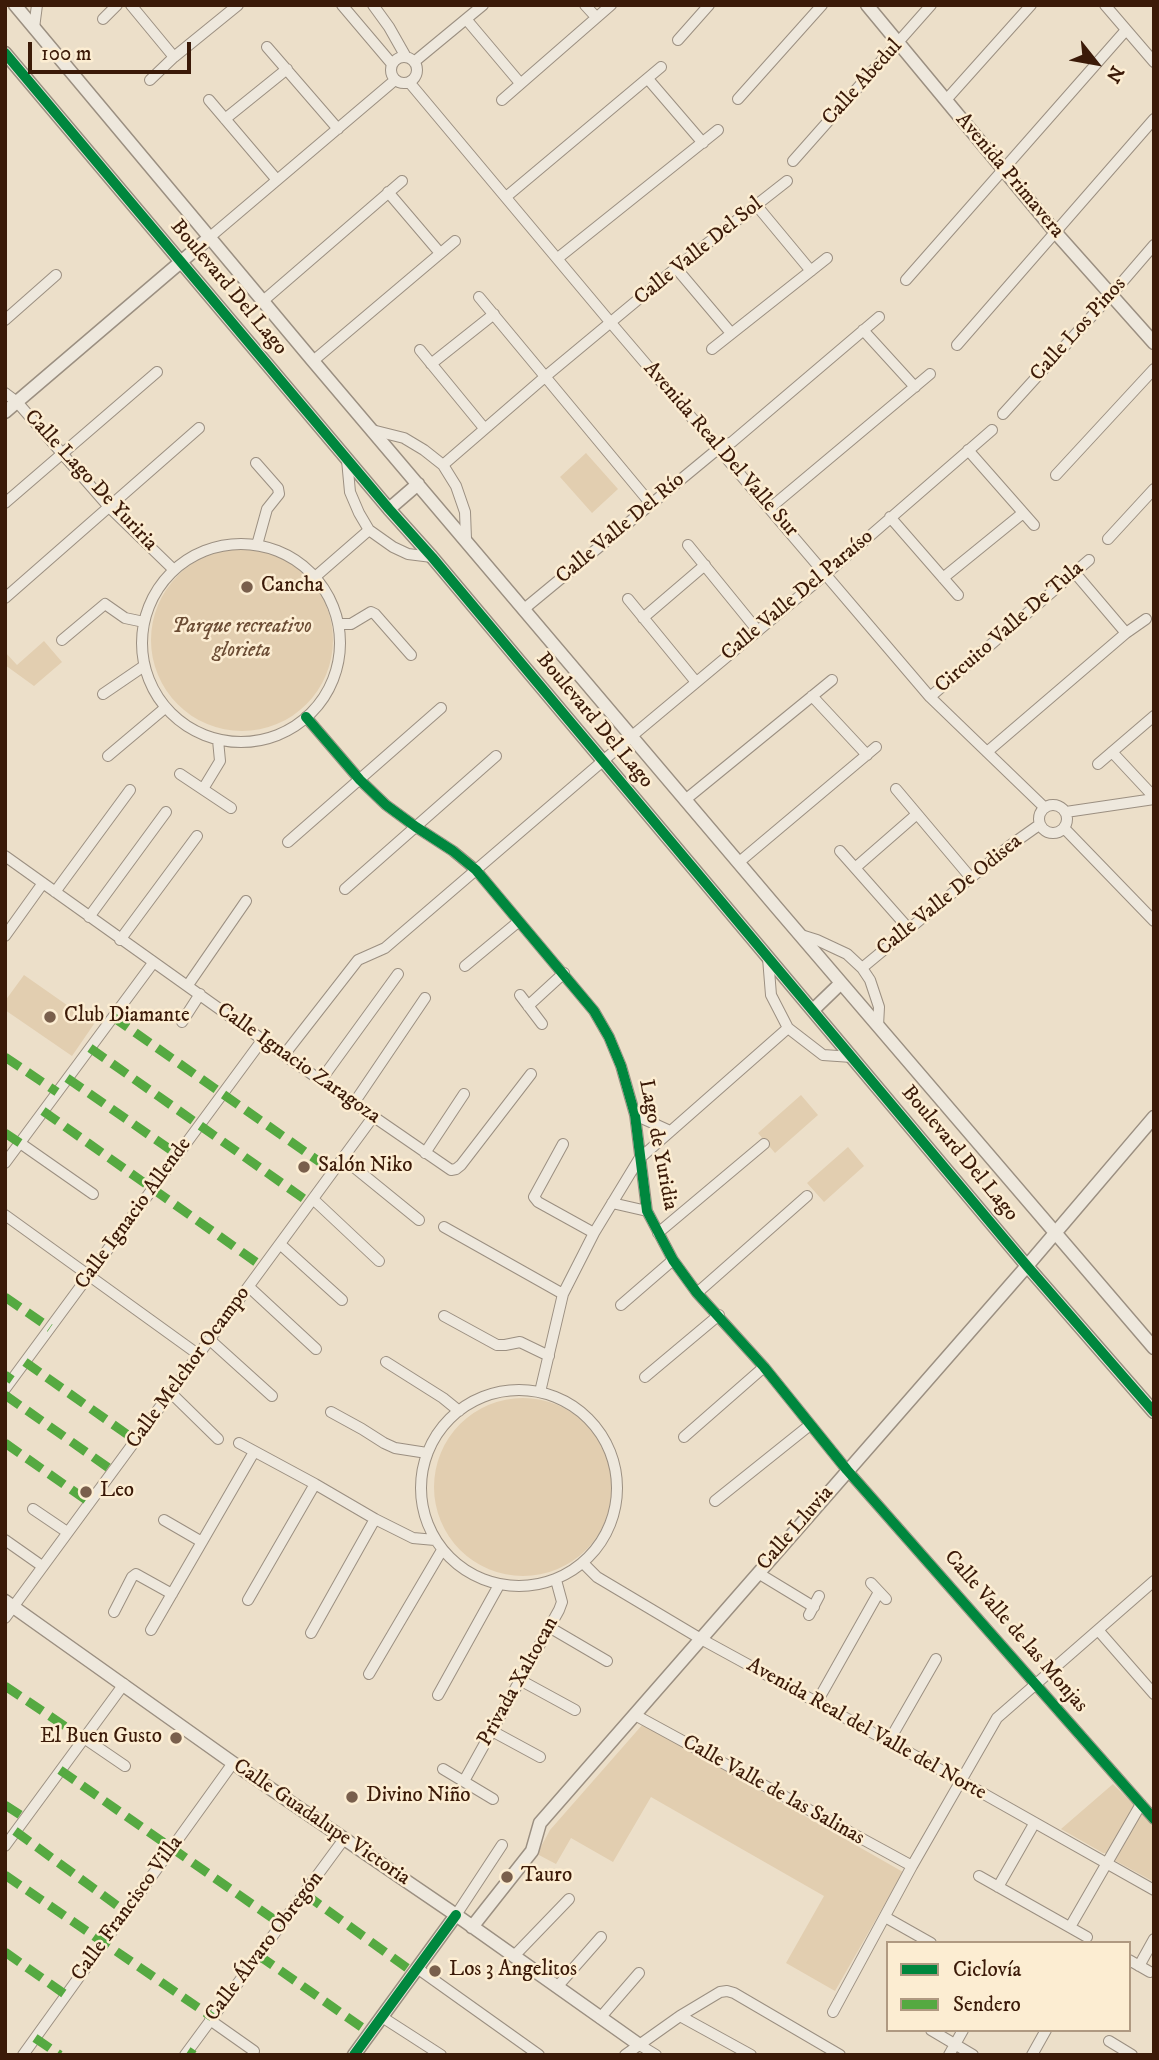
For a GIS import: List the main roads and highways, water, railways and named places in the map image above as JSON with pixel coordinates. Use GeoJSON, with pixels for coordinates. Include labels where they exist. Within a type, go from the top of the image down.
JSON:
{"type":"FeatureCollection","features":[{"type":"Feature","properties":{"kind":"place","name":"Cancha"},"geometry":{"type":"Point","coordinates":[247,587]}},
{"type":"Feature","properties":{"kind":"place","name":"Club Diamante"},"geometry":{"type":"Point","coordinates":[50,1017]}},
{"type":"Feature","properties":{"kind":"place","name":"Salón Niko"},"geometry":{"type":"Point","coordinates":[304,1167]}},
{"type":"Feature","properties":{"kind":"place","name":"Leo"},"geometry":{"type":"Point","coordinates":[86,1492]}},
{"type":"Feature","properties":{"kind":"place","name":"El Buen Gusto"},"geometry":{"type":"Point","coordinates":[176,1738]}},
{"type":"Feature","properties":{"kind":"place","name":"Divino Niño"},"geometry":{"type":"Point","coordinates":[352,1797]}},
{"type":"Feature","properties":{"kind":"place","name":"Tauro"},"geometry":{"type":"Point","coordinates":[507,1877]}},
{"type":"Feature","properties":{"kind":"place","name":"Los 3 Angelitos"},"geometry":{"type":"Point","coordinates":[435,1971]}},
{"type":"Feature","properties":{"kind":"park label","name":"Parque recreativo glorieta"},"geometry":{"type":"Point","coordinates":[242,640]}}]}
